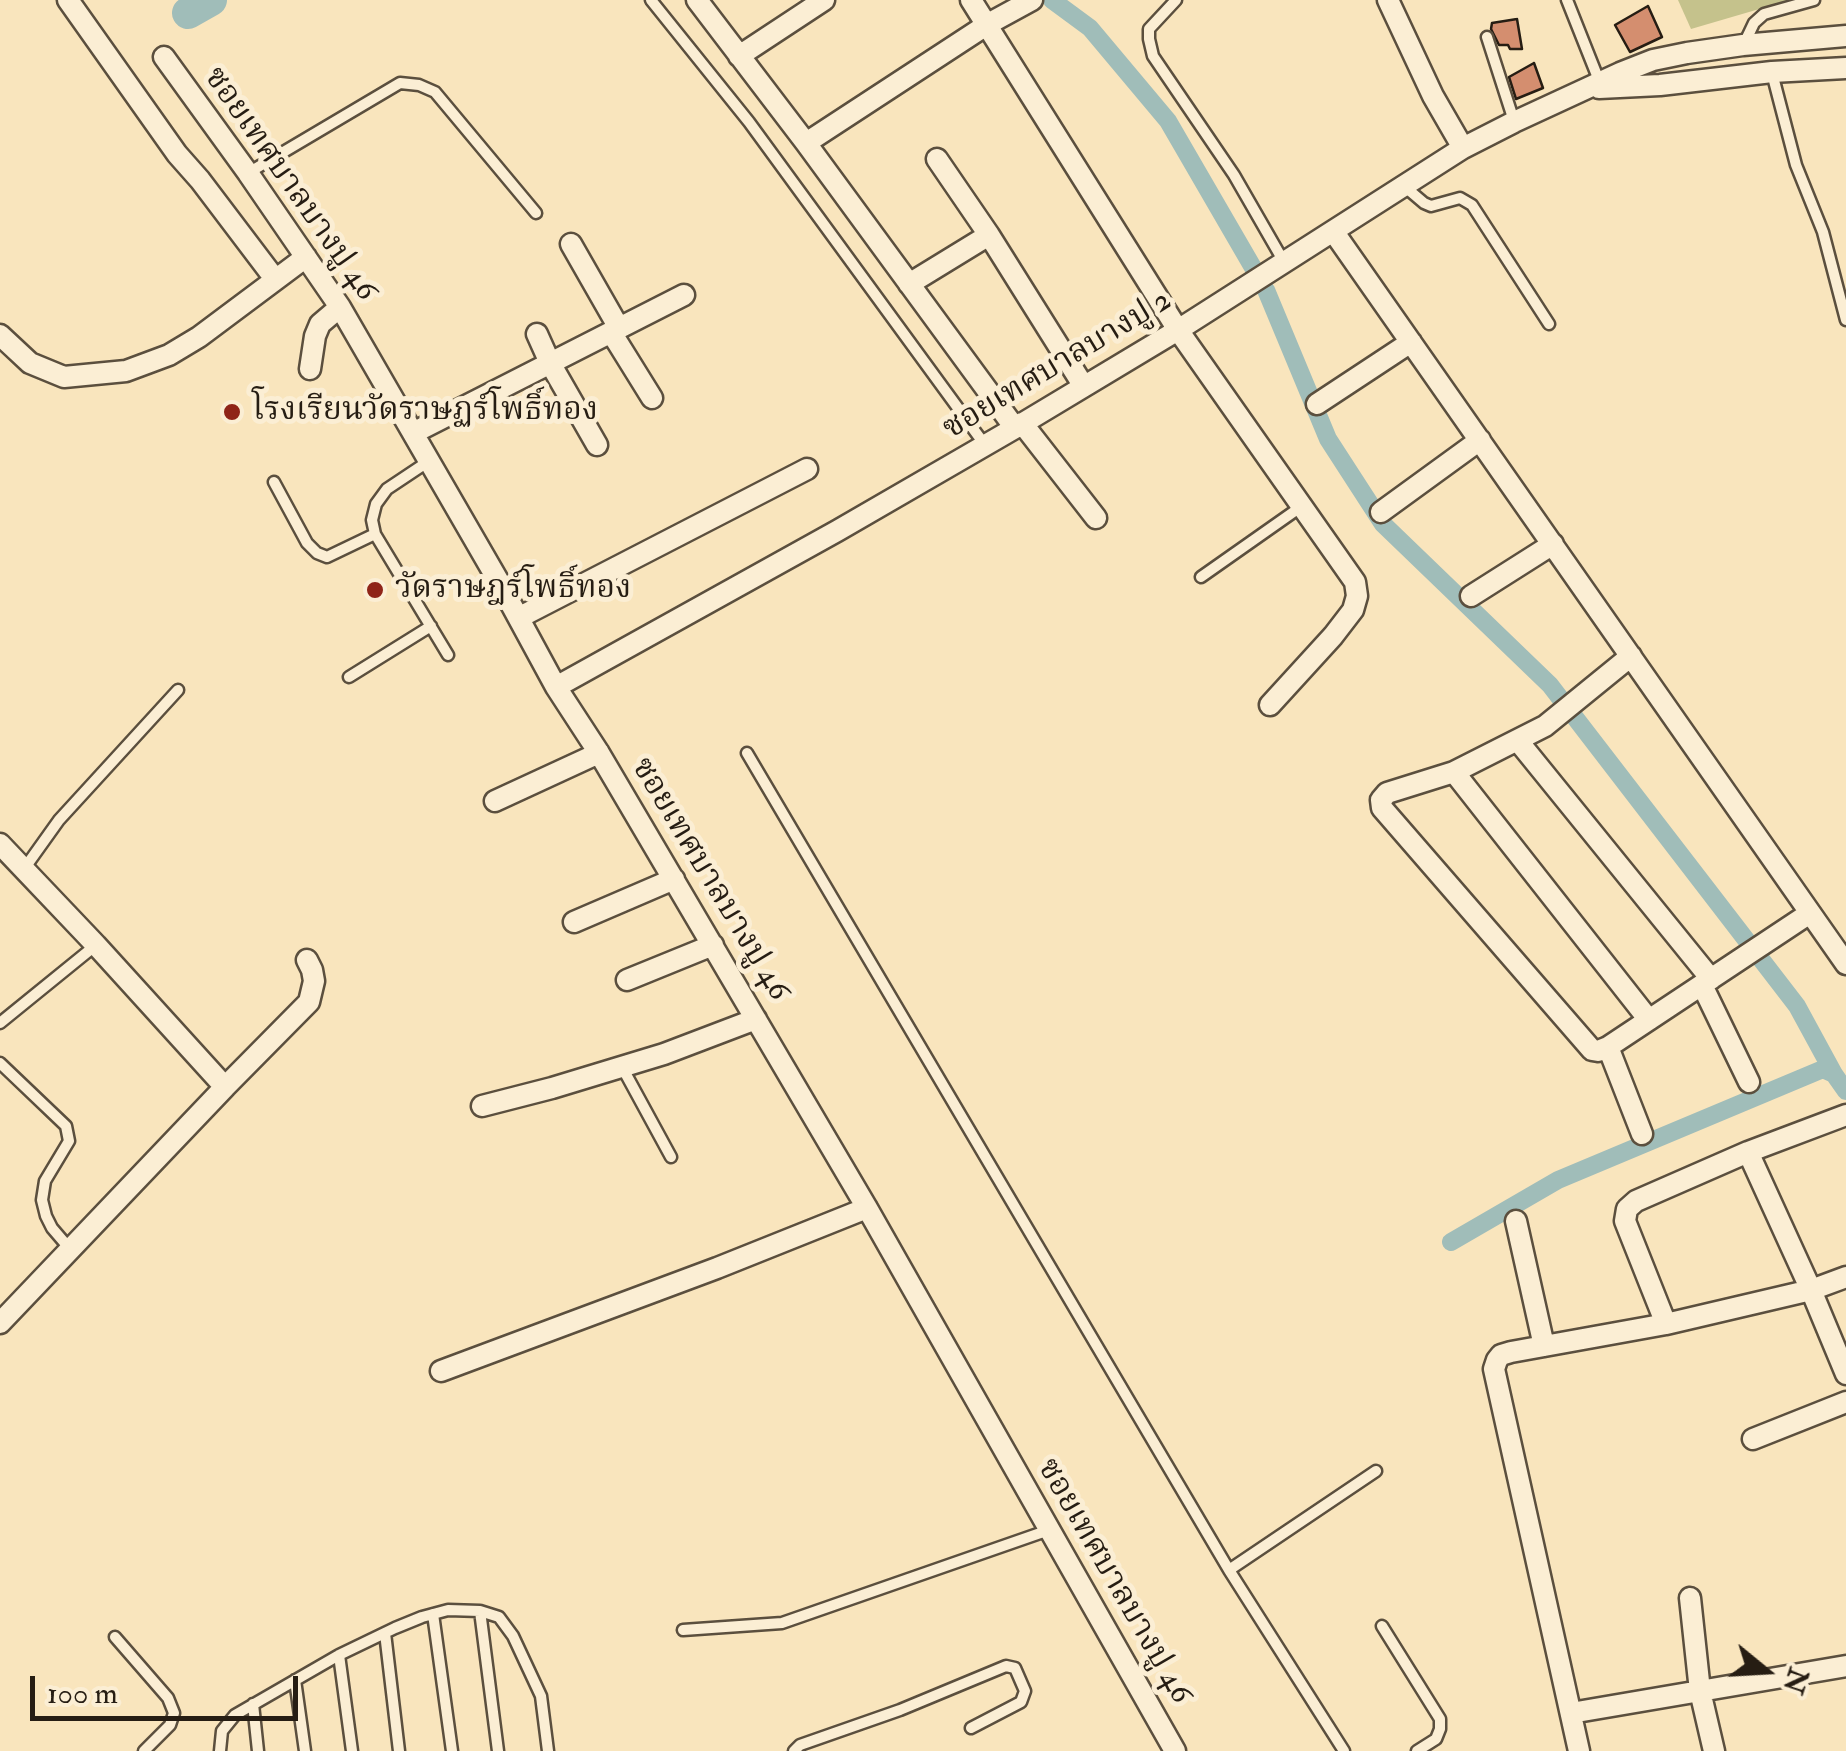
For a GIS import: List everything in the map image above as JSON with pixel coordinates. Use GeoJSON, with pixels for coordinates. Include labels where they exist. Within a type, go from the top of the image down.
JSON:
{"type":"FeatureCollection","features":[{"type":"Feature","properties":{"kind":"street"},"geometry":{"type":"LineString","coordinates":[[68,0],[176,154],[275,280]]}},
{"type":"Feature","properties":{"kind":"street"},"geometry":{"type":"LineString","coordinates":[[697,0],[910,284],[1096,518]]}},
{"type":"Feature","properties":{"kind":"street"},"geometry":{"type":"LineString","coordinates":[[739,56],[824,0]]}},
{"type":"Feature","properties":{"kind":"street"},"geometry":{"type":"LineString","coordinates":[[971,0],[1178,330],[1355,582],[1358,596],[1352,610],[1270,705]]}},
{"type":"Feature","properties":{"kind":"street"},"geometry":{"type":"LineString","coordinates":[[806,143],[988,24],[1032,0]]}},
{"type":"Feature","properties":{"kind":"street"},"geometry":{"type":"LineString","coordinates":[[1388,0],[1433,96],[1464,148]]}},
{"type":"Feature","properties":{"kind":"street","name":"ซอยเทศบาลบางปู 2"},"geometry":{"type":"LineString","coordinates":[[556,686],[1019,425],[1178,330],[1464,148],[1514,122],[1653,60],[1743,45],[1846,36]]}},
{"type":"Feature","properties":{"kind":"street","name":"ซอยเทศบาลบางปู 46"},"geometry":{"type":"LineString","coordinates":[[164,57],[340,308],[556,686],[713,944],[866,1208],[1175,1751]]}},
{"type":"Feature","properties":{"kind":"street","name":"ซอยเทศบาลบางปู 2"},"geometry":{"type":"LineString","coordinates":[[1596,86],[1846,68]]}},
{"type":"Feature","properties":{"kind":"street"},"geometry":{"type":"LineString","coordinates":[[938,159],[1083,386]]}},
{"type":"Feature","properties":{"kind":"street"},"geometry":{"type":"LineString","coordinates":[[1333,230],[1846,964]]}},
{"type":"Feature","properties":{"kind":"street"},"geometry":{"type":"LineString","coordinates":[[910,284],[989,235]]}},
{"type":"Feature","properties":{"kind":"street"},"geometry":{"type":"LineString","coordinates":[[571,244],[652,398]]}},
{"type":"Feature","properties":{"kind":"street"},"geometry":{"type":"LineString","coordinates":[[0,334],[30,363],[64,377],[126,371],[169,356],[199,337],[306,257]]}},
{"type":"Feature","properties":{"kind":"street"},"geometry":{"type":"LineString","coordinates":[[413,433],[684,294]]}},
{"type":"Feature","properties":{"kind":"street"},"geometry":{"type":"LineString","coordinates":[[310,369],[320,324],[340,308]]}},
{"type":"Feature","properties":{"kind":"street"},"geometry":{"type":"LineString","coordinates":[[537,334],[598,446]]}},
{"type":"Feature","properties":{"kind":"street"},"geometry":{"type":"LineString","coordinates":[[1317,404],[1410,342]]}},
{"type":"Feature","properties":{"kind":"street"},"geometry":{"type":"LineString","coordinates":[[1381,512],[1480,440]]}},
{"type":"Feature","properties":{"kind":"street"},"geometry":{"type":"LineString","coordinates":[[520,617],[807,469]]}},
{"type":"Feature","properties":{"kind":"street"},"geometry":{"type":"LineString","coordinates":[[1471,596],[1552,544]]}},
{"type":"Feature","properties":{"kind":"street"},"geometry":{"type":"LineString","coordinates":[[1630,656],[1545,726],[1454,772],[1387,793],[1381,800],[1382,808],[1586,1046],[1598,1051],[1810,913]]}},
{"type":"Feature","properties":{"kind":"street"},"geometry":{"type":"LineString","coordinates":[[1518,741],[1706,982],[1750,1082]]}},
{"type":"Feature","properties":{"kind":"street"},"geometry":{"type":"LineString","coordinates":[[495,800],[599,753]]}},
{"type":"Feature","properties":{"kind":"street"},"geometry":{"type":"LineString","coordinates":[[1454,772],[1649,1020]]}},
{"type":"Feature","properties":{"kind":"street"},"geometry":{"type":"LineString","coordinates":[[0,844],[225,1087]]}},
{"type":"Feature","properties":{"kind":"street"},"geometry":{"type":"LineString","coordinates":[[574,922],[674,879]]}},
{"type":"Feature","properties":{"kind":"street"},"geometry":{"type":"LineString","coordinates":[[627,980],[713,944]]}},
{"type":"Feature","properties":{"kind":"street"},"geometry":{"type":"LineString","coordinates":[[0,1323],[308,1002],[314,981],[307,960]]}},
{"type":"Feature","properties":{"kind":"street"},"geometry":{"type":"LineString","coordinates":[[482,1106],[664,1054],[756,1019]]}},
{"type":"Feature","properties":{"kind":"street"},"geometry":{"type":"LineString","coordinates":[[1608,1047],[1642,1134]]}},
{"type":"Feature","properties":{"kind":"street"},"geometry":{"type":"LineString","coordinates":[[1666,1324],[1625,1221],[1627,1209],[1636,1201],[1748,1152],[1846,1116]]}},
{"type":"Feature","properties":{"kind":"street"},"geometry":{"type":"LineString","coordinates":[[1748,1152],[1846,1374]]}},
{"type":"Feature","properties":{"kind":"street"},"geometry":{"type":"LineString","coordinates":[[441,1371],[866,1208]]}},
{"type":"Feature","properties":{"kind":"street"},"geometry":{"type":"LineString","coordinates":[[1516,1221],[1544,1346]]}},
{"type":"Feature","properties":{"kind":"street"},"geometry":{"type":"LineString","coordinates":[[1580,1751],[1494,1369],[1502,1355],[1666,1324],[1811,1290],[1846,1277]]}},
{"type":"Feature","properties":{"kind":"street"},"geometry":{"type":"LineString","coordinates":[[1753,1440],[1846,1402]]}},
{"type":"Feature","properties":{"kind":"street"},"geometry":{"type":"LineString","coordinates":[[1690,1598],[1700,1691],[1714,1751]]}},
{"type":"Feature","properties":{"kind":"street"},"geometry":{"type":"LineString","coordinates":[[1571,1713],[1846,1666]]}},
{"type":"Feature","properties":{"kind":"lane"},"geometry":{"type":"LineString","coordinates":[[651,0],[748,122],[986,444]]}},
{"type":"Feature","properties":{"kind":"lane"},"geometry":{"type":"LineString","coordinates":[[1176,0],[1149,29],[1154,56],[1234,175],[1284,262]]}},
{"type":"Feature","properties":{"kind":"lane"},"geometry":{"type":"LineString","coordinates":[[1567,0],[1596,86]]}},
{"type":"Feature","properties":{"kind":"lane"},"geometry":{"type":"LineString","coordinates":[[1743,45],[1754,23],[1764,14],[1814,0]]}},
{"type":"Feature","properties":{"kind":"lane"},"geometry":{"type":"LineString","coordinates":[[1487,36],[1514,122]]}},
{"type":"Feature","properties":{"kind":"lane"},"geometry":{"type":"LineString","coordinates":[[1772,72],[1796,165],[1822,232],[1846,320]]}},
{"type":"Feature","properties":{"kind":"lane"},"geometry":{"type":"LineString","coordinates":[[248,173],[400,84],[419,85],[434,92],[536,213]]}},
{"type":"Feature","properties":{"kind":"lane"},"geometry":{"type":"LineString","coordinates":[[1403,186],[1431,206],[1460,198],[1472,205],[1548,324]]}},
{"type":"Feature","properties":{"kind":"lane"},"geometry":{"type":"LineString","coordinates":[[430,461],[387,488],[376,504],[372,520],[375,534],[448,655]]}},
{"type":"Feature","properties":{"kind":"lane"},"geometry":{"type":"LineString","coordinates":[[274,482],[308,544],[317,553],[328,557],[375,534]]}},
{"type":"Feature","properties":{"kind":"lane"},"geometry":{"type":"LineString","coordinates":[[1201,577],[1302,506]]}},
{"type":"Feature","properties":{"kind":"lane"},"geometry":{"type":"LineString","coordinates":[[350,677],[431,626]]}},
{"type":"Feature","properties":{"kind":"lane"},"geometry":{"type":"LineString","coordinates":[[24,869],[59,820],[178,690]]}},
{"type":"Feature","properties":{"kind":"lane"},"geometry":{"type":"LineString","coordinates":[[747,752],[1229,1570],[1344,1751]]}},
{"type":"Feature","properties":{"kind":"lane"},"geometry":{"type":"LineString","coordinates":[[0,1023],[96,945]]}},
{"type":"Feature","properties":{"kind":"lane"},"geometry":{"type":"LineString","coordinates":[[0,1063],[66,1126],[70,1141],[45,1181],[42,1200],[52,1228],[70,1249]]}},
{"type":"Feature","properties":{"kind":"lane"},"geometry":{"type":"LineString","coordinates":[[622,1067],[672,1157]]}},
{"type":"Feature","properties":{"kind":"lane"},"geometry":{"type":"LineString","coordinates":[[1229,1570],[1376,1471]]}},
{"type":"Feature","properties":{"kind":"lane"},"geometry":{"type":"LineString","coordinates":[[684,1630],[782,1623],[1049,1530]]}},
{"type":"Feature","properties":{"kind":"lane"},"geometry":{"type":"LineString","coordinates":[[220,1751],[222,1731],[235,1714],[385,1633],[448,1610],[480,1611],[498,1617],[522,1653],[541,1696],[548,1751]]}},
{"type":"Feature","properties":{"kind":"lane"},"geometry":{"type":"LineString","coordinates":[[480,1611],[498,1751]]}},
{"type":"Feature","properties":{"kind":"lane"},"geometry":{"type":"LineString","coordinates":[[433,1614],[452,1751]]}},
{"type":"Feature","properties":{"kind":"lane"},"geometry":{"type":"LineString","coordinates":[[1382,1626],[1440,1719],[1436,1739],[1417,1751]]}},
{"type":"Feature","properties":{"kind":"lane"},"geometry":{"type":"LineString","coordinates":[[385,1633],[399,1751]]}},
{"type":"Feature","properties":{"kind":"lane"},"geometry":{"type":"LineString","coordinates":[[116,1636],[168,1698],[174,1713],[170,1725],[144,1751]]}},
{"type":"Feature","properties":{"kind":"lane"},"geometry":{"type":"LineString","coordinates":[[340,1655],[352,1751]]}},
{"type":"Feature","properties":{"kind":"lane"},"geometry":{"type":"LineString","coordinates":[[794,1751],[800,1744],[900,1710],[1006,1666],[1015,1668],[1025,1691],[1021,1702],[971,1728]]}},
{"type":"Feature","properties":{"kind":"lane"},"geometry":{"type":"LineString","coordinates":[[296,1680],[305,1751]]}},
{"type":"Feature","properties":{"kind":"lane"},"geometry":{"type":"LineString","coordinates":[[253,1704],[258,1751]]}},
{"type":"Feature","properties":{"kind":"shaded area"},"geometry":{"type":"Polygon","coordinates":[[[1678,0],[1790,0],[1691,29],[1678,0]]]}},
{"type":"Feature","properties":{"kind":"building"},"geometry":{"type":"Polygon","coordinates":[[[1648,6],[1662,37],[1630,52],[1615,25],[1648,6]]]}},
{"type":"Feature","properties":{"kind":"building"},"geometry":{"type":"Polygon","coordinates":[[[1517,19],[1522,49],[1499,45],[1492,23],[1517,19]]]}},
{"type":"Feature","properties":{"kind":"building"},"geometry":{"type":"Polygon","coordinates":[[[1534,63],[1543,88],[1516,99],[1509,77],[1534,63]]]}},
{"type":"Feature","properties":{"kind":"waterway"},"geometry":{"type":"LineString","coordinates":[[188,13],[211,0]]}},
{"type":"Feature","properties":{"kind":"waterway"},"geometry":{"type":"LineString","coordinates":[[1052,0],[1090,28],[1168,121],[1255,271]]}},
{"type":"Feature","properties":{"kind":"waterway"},"geometry":{"type":"LineString","coordinates":[[1266,290],[1328,439],[1383,524],[1550,685],[1797,1006],[1834,1074]]}},
{"type":"Feature","properties":{"kind":"waterway"},"geometry":{"type":"LineString","coordinates":[[1451,1242],[1558,1180],[1823,1069],[1834,1074],[1846,1091]]}},
{"type":"Feature","properties":{"kind":"place","name":"โรงเรียนวัดราษฏร์โพธิ์ทอง"},"geometry":{"type":"Point","coordinates":[232,412]}},
{"type":"Feature","properties":{"kind":"place","name":"วัดราษฎร์โพธิ์ทอง"},"geometry":{"type":"Point","coordinates":[375,590]}}]}
